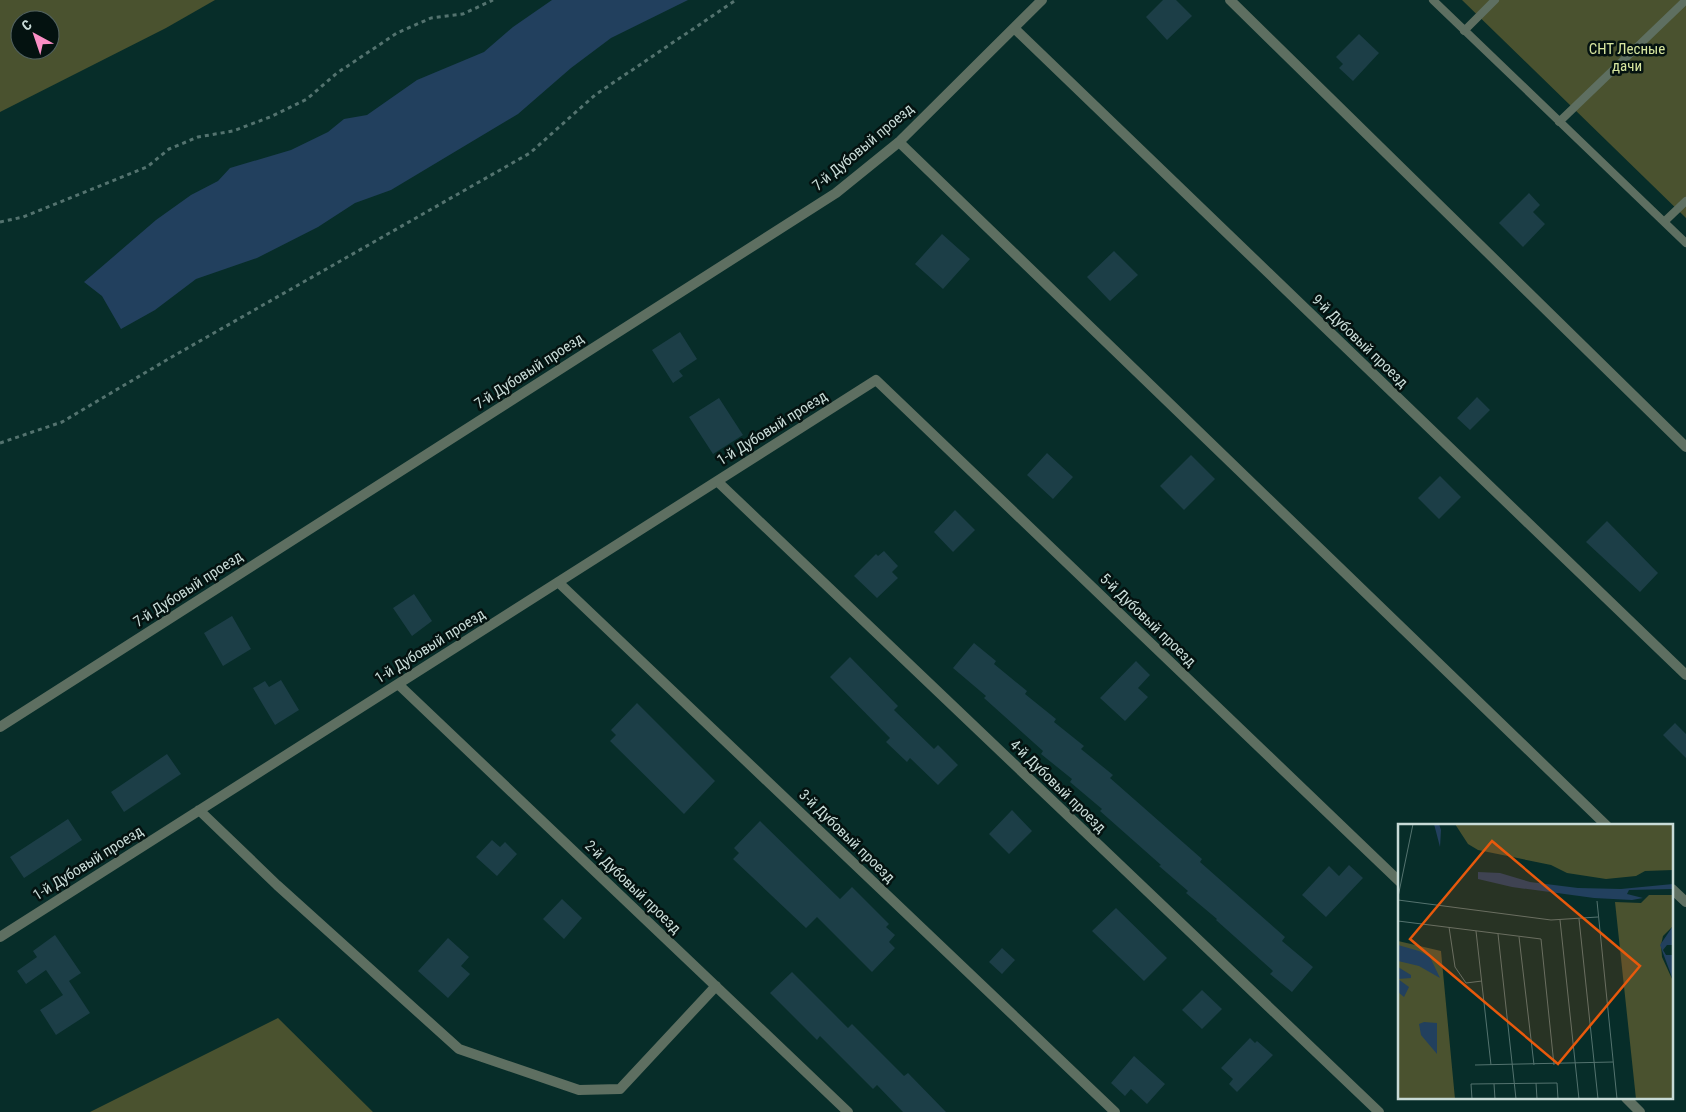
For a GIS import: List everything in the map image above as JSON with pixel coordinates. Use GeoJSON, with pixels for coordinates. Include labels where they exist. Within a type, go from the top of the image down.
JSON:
{"type":"FeatureCollection","features":[{"type":"Feature","properties":{"kind":"street","name":"7-й Дубовый проезд"},"geometry":{"type":"LineString","coordinates":[[0,727],[836,193],[899,142],[1042,0]]}},
{"type":"Feature","properties":{"kind":"street"},"geometry":{"type":"LineString","coordinates":[[1230,0],[1686,447]]}},
{"type":"Feature","properties":{"kind":"street","name":"9-й Дубовый проезд"},"geometry":{"type":"LineString","coordinates":[[1014,28],[1686,676]]}},
{"type":"Feature","properties":{"kind":"street"},"geometry":{"type":"LineString","coordinates":[[899,142],[1605,824]]}},
{"type":"Feature","properties":{"kind":"street","name":"1-й Дубовый проезд"},"geometry":{"type":"LineString","coordinates":[[0,937],[876,380]]}},
{"type":"Feature","properties":{"kind":"street","name":"5-й Дубовый проезд"},"geometry":{"type":"LineString","coordinates":[[876,380],[1398,880]]}},
{"type":"Feature","properties":{"kind":"street","name":"4-й Дубовый проезд"},"geometry":{"type":"LineString","coordinates":[[716,481],[1379,1112]]}},
{"type":"Feature","properties":{"kind":"street","name":"3-й Дубовый проезд"},"geometry":{"type":"LineString","coordinates":[[558,582],[1115,1112]]}},
{"type":"Feature","properties":{"kind":"street","name":"2-й Дубовый проезд"},"geometry":{"type":"LineString","coordinates":[[398,684],[848,1112]]}},
{"type":"Feature","properties":{"kind":"street"},"geometry":{"type":"LineString","coordinates":[[199,810],[277,885],[459,1049],[580,1090],[620,1089],[716,986]]}},
{"type":"Feature","properties":{"kind":"street"},"geometry":{"type":"LineString","coordinates":[[1674,891],[1686,902]]}},
{"type":"Feature","properties":{"kind":"street"},"geometry":{"type":"LineString","coordinates":[[1628,1100],[1640,1112]]}},
{"type":"Feature","properties":{"kind":"lane"},"geometry":{"type":"LineString","coordinates":[[1433,0],[1686,243]]}},
{"type":"Feature","properties":{"kind":"lane"},"geometry":{"type":"LineString","coordinates":[[1464,31],[1495,0]]}},
{"type":"Feature","properties":{"kind":"lane"},"geometry":{"type":"LineString","coordinates":[[1559,122],[1686,0]]}},
{"type":"Feature","properties":{"kind":"lane"},"geometry":{"type":"LineString","coordinates":[[1665,221],[1686,201]]}},
{"type":"Feature","properties":{"kind":"path"},"geometry":{"type":"LineString","coordinates":[[0,222],[32,214],[147,167],[169,149],[198,137],[233,131],[270,117],[307,99],[336,73],[398,33],[431,18],[463,14],[493,0]]}},
{"type":"Feature","properties":{"kind":"path"},"geometry":{"type":"LineString","coordinates":[[0,443],[62,422],[178,353],[530,153],[595,94],[736,0]]}},
{"type":"Feature","properties":{"kind":"green space"},"geometry":{"type":"Polygon","coordinates":[[[0,0],[215,0],[166,28],[0,112],[0,0]]]}},
{"type":"Feature","properties":{"kind":"green space","name":"СНТ Лесные дачи"},"geometry":{"type":"Polygon","coordinates":[[[1462,0],[1686,0],[1686,218],[1462,0]]]}},
{"type":"Feature","properties":{"kind":"green space"},"geometry":{"type":"Polygon","coordinates":[[[278,1018],[373,1112],[90,1112],[278,1018]]]}},
{"type":"Feature","properties":{"kind":"water"},"geometry":{"type":"Polygon","coordinates":[[[552,0],[688,0],[611,38],[571,68],[518,114],[391,190],[355,203],[318,227],[257,258],[196,279],[155,310],[121,329],[102,296],[84,282],[156,220],[191,195],[218,181],[230,168],[291,150],[328,132],[344,119],[367,115],[417,80],[484,52],[513,27],[552,0]]]}},
{"type":"Feature","properties":{"kind":"building"},"geometry":{"type":"Polygon","coordinates":[[[1163,0],[1176,0],[1192,16],[1167,40],[1146,17],[1163,0]]]}},
{"type":"Feature","properties":{"kind":"building"},"geometry":{"type":"Polygon","coordinates":[[[1359,34],[1379,53],[1353,81],[1339,68],[1343,64],[1336,57],[1359,34]]]}},
{"type":"Feature","properties":{"kind":"building"},"geometry":{"type":"Polygon","coordinates":[[[1529,193],[1540,205],[1533,212],[1545,224],[1523,247],[1499,223],[1529,193]]]}},
{"type":"Feature","properties":{"kind":"building"},"geometry":{"type":"Polygon","coordinates":[[[942,234],[970,259],[943,289],[915,264],[942,234]]]}},
{"type":"Feature","properties":{"kind":"building"},"geometry":{"type":"Polygon","coordinates":[[[1114,251],[1138,275],[1110,301],[1087,277],[1114,251]]]}},
{"type":"Feature","properties":{"kind":"building"},"geometry":{"type":"Polygon","coordinates":[[[680,332],[697,359],[679,371],[683,376],[673,383],[652,350],[680,332]]]}},
{"type":"Feature","properties":{"kind":"building"},"geometry":{"type":"Polygon","coordinates":[[[1477,397],[1490,410],[1470,430],[1457,418],[1477,397]]]}},
{"type":"Feature","properties":{"kind":"building"},"geometry":{"type":"Polygon","coordinates":[[[719,398],[743,435],[713,454],[689,417],[719,398]]]}},
{"type":"Feature","properties":{"kind":"building"},"geometry":{"type":"Polygon","coordinates":[[[1047,453],[1073,477],[1053,499],[1027,475],[1047,453]]]}},
{"type":"Feature","properties":{"kind":"building"},"geometry":{"type":"Polygon","coordinates":[[[1191,455],[1215,479],[1184,510],[1160,486],[1191,455]]]}},
{"type":"Feature","properties":{"kind":"building"},"geometry":{"type":"Polygon","coordinates":[[[1440,476],[1461,497],[1439,519],[1418,498],[1440,476]]]}},
{"type":"Feature","properties":{"kind":"building"},"geometry":{"type":"Polygon","coordinates":[[[955,510],[975,530],[953,552],[934,532],[955,510]]]}},
{"type":"Feature","properties":{"kind":"building"},"geometry":{"type":"Polygon","coordinates":[[[1607,521],[1658,573],[1640,592],[1586,542],[1607,521]]]}},
{"type":"Feature","properties":{"kind":"building"},"geometry":{"type":"Polygon","coordinates":[[[884,551],[898,566],[892,572],[898,578],[877,598],[854,576],[876,554],[878,556],[884,551]]]}},
{"type":"Feature","properties":{"kind":"building"},"geometry":{"type":"Polygon","coordinates":[[[414,594],[432,621],[412,636],[393,608],[414,594]]]}},
{"type":"Feature","properties":{"kind":"building"},"geometry":{"type":"Polygon","coordinates":[[[232,616],[251,649],[223,666],[204,633],[232,616]]]}},
{"type":"Feature","properties":{"kind":"building"},"geometry":{"type":"Polygon","coordinates":[[[974,643],[996,661],[994,664],[1027,691],[1025,694],[1056,719],[1054,722],[1084,746],[1081,749],[1113,775],[1110,778],[1202,859],[1200,862],[1285,937],[1282,941],[1313,967],[1292,992],[1270,974],[1273,971],[1186,893],[1188,891],[1159,866],[1161,865],[1100,811],[1102,809],[1070,782],[1072,779],[1041,754],[1043,751],[984,698],[986,696],[953,668],[974,643]]]}},
{"type":"Feature","properties":{"kind":"building"},"geometry":{"type":"Polygon","coordinates":[[[850,657],[898,706],[894,710],[934,749],[938,745],[958,765],[938,785],[910,758],[907,762],[886,742],[890,738],[830,677],[850,657]]]}},
{"type":"Feature","properties":{"kind":"building"},"geometry":{"type":"Polygon","coordinates":[[[1136,661],[1150,675],[1138,688],[1148,697],[1125,721],[1100,698],[1136,661]]]}},
{"type":"Feature","properties":{"kind":"building"},"geometry":{"type":"Polygon","coordinates":[[[281,680],[299,710],[275,725],[253,688],[265,681],[269,687],[281,680]]]}},
{"type":"Feature","properties":{"kind":"building"},"geometry":{"type":"Polygon","coordinates":[[[637,703],[715,781],[684,814],[610,741],[616,735],[611,730],[637,703]]]}},
{"type":"Feature","properties":{"kind":"building"},"geometry":{"type":"Polygon","coordinates":[[[1675,723],[1686,734],[1686,758],[1663,735],[1675,723]]]}},
{"type":"Feature","properties":{"kind":"building"},"geometry":{"type":"Polygon","coordinates":[[[167,754],[181,774],[124,812],[111,792],[167,754]]]}},
{"type":"Feature","properties":{"kind":"building"},"geometry":{"type":"Polygon","coordinates":[[[1012,810],[1032,831],[1009,854],[989,834],[1012,810]]]}},
{"type":"Feature","properties":{"kind":"building"},"geometry":{"type":"Polygon","coordinates":[[[68,819],[82,840],[24,878],[10,857],[68,819]]]}},
{"type":"Feature","properties":{"kind":"building"},"geometry":{"type":"Polygon","coordinates":[[[760,821],[840,899],[852,887],[889,924],[886,927],[895,935],[889,942],[895,948],[872,972],[817,917],[806,928],[733,859],[739,853],[734,848],[760,821]]]}},
{"type":"Feature","properties":{"kind":"building"},"geometry":{"type":"Polygon","coordinates":[[[492,840],[500,847],[505,842],[517,854],[497,876],[476,857],[492,840]]]}},
{"type":"Feature","properties":{"kind":"building"},"geometry":{"type":"Polygon","coordinates":[[[1349,865],[1363,878],[1326,917],[1302,895],[1329,866],[1339,876],[1349,865]]]}},
{"type":"Feature","properties":{"kind":"building"},"geometry":{"type":"Polygon","coordinates":[[[562,899],[582,918],[564,939],[543,919],[562,899]]]}},
{"type":"Feature","properties":{"kind":"building"},"geometry":{"type":"Polygon","coordinates":[[[1116,908],[1167,958],[1144,981],[1092,931],[1116,908]]]}},
{"type":"Feature","properties":{"kind":"building"},"geometry":{"type":"Polygon","coordinates":[[[55,935],[81,973],[69,981],[90,1013],[56,1035],[40,1010],[63,995],[46,970],[26,984],[17,971],[37,957],[33,951],[55,935]]]}},
{"type":"Feature","properties":{"kind":"building"},"geometry":{"type":"Polygon","coordinates":[[[448,938],[469,957],[461,966],[470,974],[448,998],[418,971],[448,938]]]}},
{"type":"Feature","properties":{"kind":"building"},"geometry":{"type":"Polygon","coordinates":[[[1002,948],[1015,960],[1002,974],[989,962],[1002,948]]]}},
{"type":"Feature","properties":{"kind":"building"},"geometry":{"type":"Polygon","coordinates":[[[792,972],[848,1028],[852,1024],[904,1076],[908,1073],[946,1112],[903,1112],[877,1085],[873,1089],[820,1036],[817,1040],[770,993],[792,972]]]}},
{"type":"Feature","properties":{"kind":"building"},"geometry":{"type":"Polygon","coordinates":[[[1202,990],[1222,1009],[1202,1029],[1182,1010],[1202,990]]]}},
{"type":"Feature","properties":{"kind":"building"},"geometry":{"type":"Polygon","coordinates":[[[1250,1038],[1255,1043],[1257,1041],[1273,1055],[1237,1092],[1229,1084],[1233,1079],[1221,1068],[1250,1038]]]}},
{"type":"Feature","properties":{"kind":"building"},"geometry":{"type":"Polygon","coordinates":[[[1134,1056],[1165,1084],[1147,1104],[1131,1089],[1125,1096],[1111,1083],[1134,1056]]]}}]}
